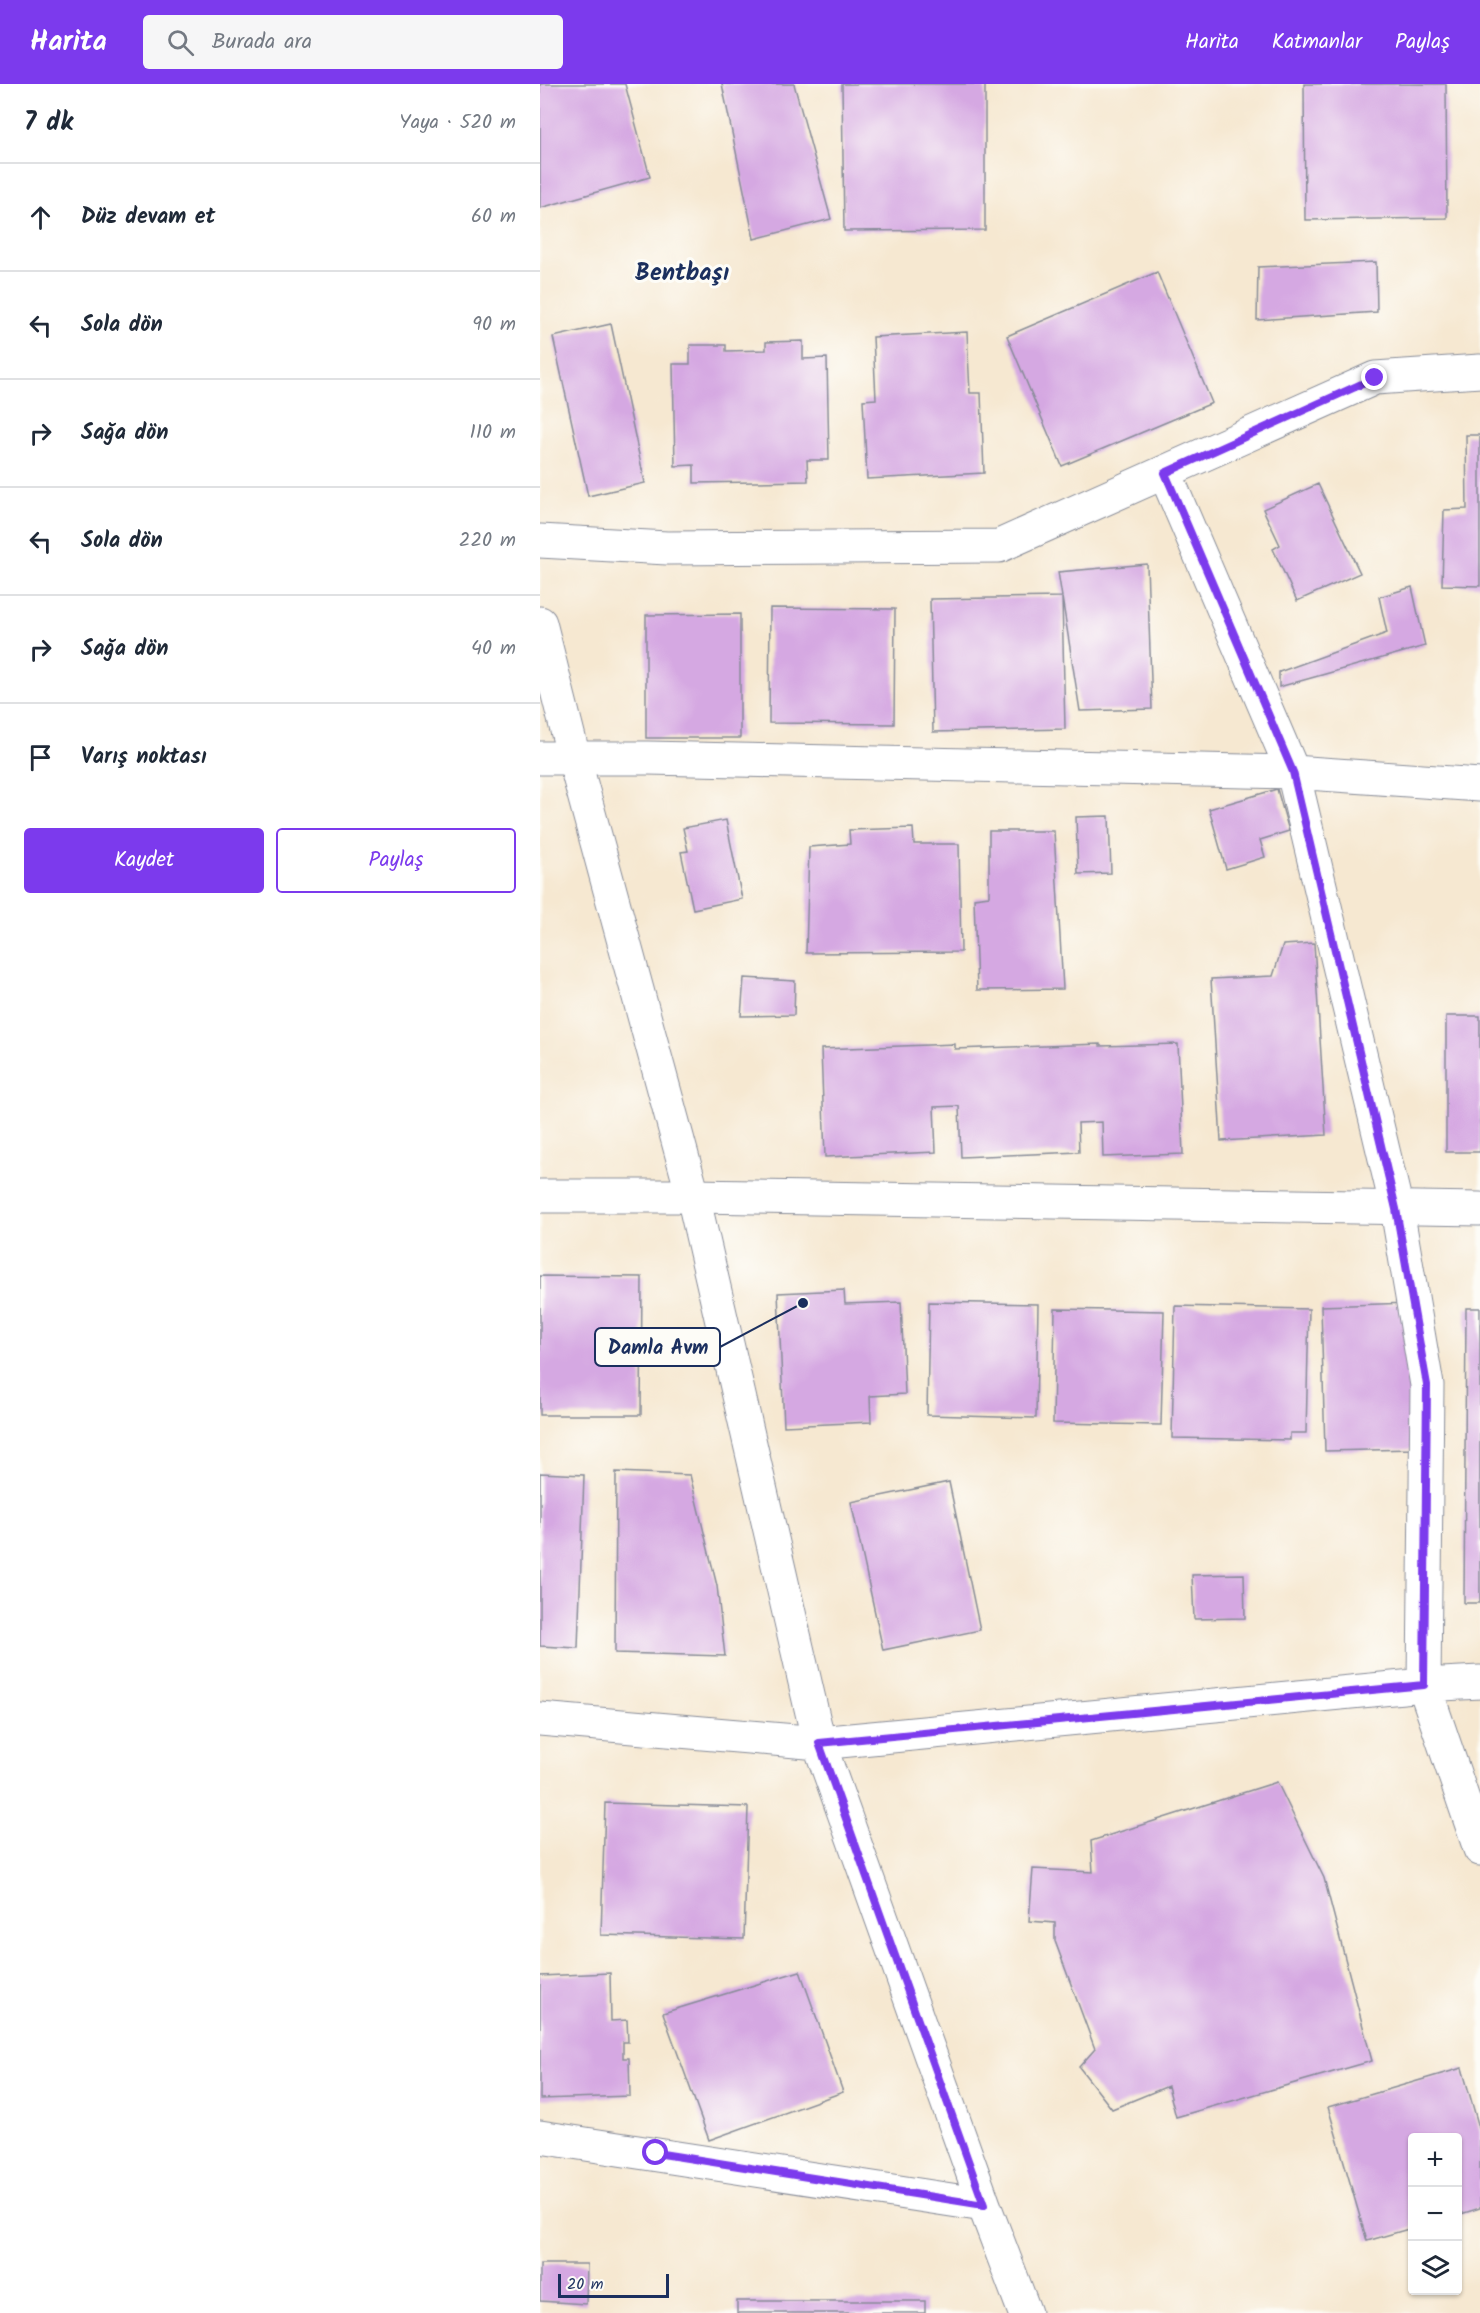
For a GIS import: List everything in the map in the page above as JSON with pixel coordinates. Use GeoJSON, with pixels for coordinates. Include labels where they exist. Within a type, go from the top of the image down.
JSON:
{"type":"FeatureCollection","features":[{"type":"Feature","properties":{"kind":"street"},"geometry":{"type":"LineString","coordinates":[[540,541],[667,548],[999,546],[1375,378],[1480,371]]}},
{"type":"Feature","properties":{"kind":"street"},"geometry":{"type":"LineString","coordinates":[[1165,473],[1293,772],[1396,1209],[1427,1385],[1424,1685],[1480,1850]]}},
{"type":"Feature","properties":{"kind":"street"},"geometry":{"type":"LineString","coordinates":[[540,622],[574,758],[693,1196],[819,1743],[984,2205],[1025,2313]]}},
{"type":"Feature","properties":{"kind":"street"},"geometry":{"type":"LineString","coordinates":[[540,758],[1293,772],[1480,785]]}},
{"type":"Feature","properties":{"kind":"street"},"geometry":{"type":"LineString","coordinates":[[540,1196],[693,1196],[1480,1209]]}},
{"type":"Feature","properties":{"kind":"street"},"geometry":{"type":"LineString","coordinates":[[540,1719],[819,1743],[1424,1685],[1480,1682]]}},
{"type":"Feature","properties":{"kind":"street"},"geometry":{"type":"LineString","coordinates":[[540,2137],[984,2205]]}},
{"type":"Feature","properties":{"kind":"building"},"geometry":{"type":"Polygon","coordinates":[[[540,84],[625,84],[650,177],[540,208],[540,84]]]}},
{"type":"Feature","properties":{"kind":"building"},"geometry":{"type":"Polygon","coordinates":[[[722,84],[794,84],[831,219],[754,239],[722,84]]]}},
{"type":"Feature","properties":{"kind":"building"},"geometry":{"type":"Polygon","coordinates":[[[842,84],[985,84],[985,230],[844,231],[842,84]]]}},
{"type":"Feature","properties":{"kind":"building"},"geometry":{"type":"Polygon","coordinates":[[[1304,84],[1446,84],[1447,218],[1305,220],[1304,84]]]}},
{"type":"Feature","properties":{"kind":"building"},"geometry":{"type":"Polygon","coordinates":[[[1376,262],[1377,312],[1257,320],[1258,267],[1376,262]]]}},
{"type":"Feature","properties":{"kind":"building"},"geometry":{"type":"Polygon","coordinates":[[[1157,272],[1212,403],[1062,466],[1007,336],[1157,272]]]}},
{"type":"Feature","properties":{"kind":"building"},"geometry":{"type":"Polygon","coordinates":[[[611,324],[645,483],[588,496],[553,337],[611,324]]]}},
{"type":"Feature","properties":{"kind":"building"},"geometry":{"type":"Polygon","coordinates":[[[967,332],[970,393],[981,393],[984,473],[867,479],[863,400],[876,399],[873,337],[967,332]]]}},
{"type":"Feature","properties":{"kind":"building"},"geometry":{"type":"Polygon","coordinates":[[[803,341],[803,359],[827,358],[829,460],[807,460],[808,481],[694,483],[694,465],[675,466],[673,364],[690,364],[690,345],[726,345],[726,351],[766,350],[766,342],[803,341]]]}},
{"type":"Feature","properties":{"kind":"building"},"geometry":{"type":"Polygon","coordinates":[[[1466,435],[1480,435],[1480,586],[1442,585],[1444,510],[1467,509],[1466,435]]]}},
{"type":"Feature","properties":{"kind":"building"},"geometry":{"type":"Polygon","coordinates":[[[1318,484],[1360,573],[1297,601],[1273,549],[1280,545],[1263,509],[1318,484]]]}},
{"type":"Feature","properties":{"kind":"building"},"geometry":{"type":"Polygon","coordinates":[[[1147,564],[1152,709],[1080,711],[1058,572],[1147,564]]]}},
{"type":"Feature","properties":{"kind":"building"},"geometry":{"type":"Polygon","coordinates":[[[1412,587],[1425,646],[1279,687],[1279,672],[1387,633],[1379,597],[1412,587]]]}},
{"type":"Feature","properties":{"kind":"building"},"geometry":{"type":"Polygon","coordinates":[[[1062,597],[1065,729],[933,732],[930,599],[1062,597]]]}},
{"type":"Feature","properties":{"kind":"building"},"geometry":{"type":"Polygon","coordinates":[[[770,608],[895,609],[894,724],[769,723],[770,608]]]}},
{"type":"Feature","properties":{"kind":"building"},"geometry":{"type":"Polygon","coordinates":[[[740,614],[740,738],[646,738],[646,615],[740,614]]]}},
{"type":"Feature","properties":{"kind":"building"},"geometry":{"type":"Polygon","coordinates":[[[1277,789],[1289,831],[1260,840],[1265,857],[1226,869],[1209,809],[1277,789]]]}},
{"type":"Feature","properties":{"kind":"building"},"geometry":{"type":"Polygon","coordinates":[[[1109,816],[1111,873],[1078,874],[1076,817],[1109,816]]]}},
{"type":"Feature","properties":{"kind":"building"},"geometry":{"type":"Polygon","coordinates":[[[726,820],[742,899],[693,909],[681,852],[688,851],[683,828],[726,820]]]}},
{"type":"Feature","properties":{"kind":"building"},"geometry":{"type":"Polygon","coordinates":[[[913,828],[914,844],[959,844],[961,952],[806,953],[809,847],[850,844],[849,830],[913,828]]]}},
{"type":"Feature","properties":{"kind":"building"},"geometry":{"type":"Polygon","coordinates":[[[989,831],[1054,831],[1063,989],[977,990],[974,898],[989,896],[989,831]]]}},
{"type":"Feature","properties":{"kind":"building"},"geometry":{"type":"Polygon","coordinates":[[[1314,943],[1326,1135],[1221,1141],[1211,979],[1273,976],[1283,945],[1314,943]]]}},
{"type":"Feature","properties":{"kind":"building"},"geometry":{"type":"Polygon","coordinates":[[[744,978],[795,981],[794,1015],[741,1016],[744,978]]]}},
{"type":"Feature","properties":{"kind":"building"},"geometry":{"type":"Polygon","coordinates":[[[1446,1016],[1480,1016],[1480,1152],[1446,1152],[1446,1016]]]}},
{"type":"Feature","properties":{"kind":"building"},"geometry":{"type":"Polygon","coordinates":[[[955,1044],[955,1049],[1178,1044],[1183,1154],[1103,1157],[1102,1122],[1078,1123],[1079,1152],[961,1157],[959,1106],[934,1107],[936,1152],[825,1157],[821,1049],[955,1044]]]}},
{"type":"Feature","properties":{"kind":"building"},"geometry":{"type":"Polygon","coordinates":[[[540,1276],[642,1277],[641,1415],[540,1415],[540,1276]]]}},
{"type":"Feature","properties":{"kind":"building"},"geometry":{"type":"Polygon","coordinates":[[[844,1290],[845,1304],[901,1302],[905,1394],[870,1396],[871,1422],[784,1426],[778,1293],[844,1290]]]}},
{"type":"Feature","properties":{"kind":"building"},"geometry":{"type":"Polygon","coordinates":[[[929,1302],[1038,1304],[1036,1418],[927,1415],[929,1302]]]}},
{"type":"Feature","properties":{"kind":"building"},"geometry":{"type":"Polygon","coordinates":[[[1410,1303],[1414,1449],[1325,1451],[1321,1306],[1410,1303]]]}},
{"type":"Feature","properties":{"kind":"building"},"geometry":{"type":"Polygon","coordinates":[[[1175,1306],[1309,1309],[1306,1433],[1290,1433],[1290,1440],[1172,1438],[1175,1306]]]}},
{"type":"Feature","properties":{"kind":"building"},"geometry":{"type":"Polygon","coordinates":[[[1466,1308],[1480,1308],[1480,1603],[1464,1603],[1466,1308]]]}},
{"type":"Feature","properties":{"kind":"building"},"geometry":{"type":"Polygon","coordinates":[[[1055,1309],[1164,1311],[1161,1425],[1053,1423],[1055,1309]]]}},
{"type":"Feature","properties":{"kind":"building"},"geometry":{"type":"Polygon","coordinates":[[[616,1472],[690,1475],[717,1586],[725,1656],[615,1653],[616,1472]]]}},
{"type":"Feature","properties":{"kind":"building"},"geometry":{"type":"Polygon","coordinates":[[[540,1473],[584,1475],[578,1648],[540,1646],[540,1473]]]}},
{"type":"Feature","properties":{"kind":"building"},"geometry":{"type":"Polygon","coordinates":[[[949,1482],[980,1630],[883,1650],[851,1502],[949,1482]]]}},
{"type":"Feature","properties":{"kind":"building"},"geometry":{"type":"Polygon","coordinates":[[[1244,1574],[1245,1618],[1194,1619],[1192,1575],[1244,1574]]]}},
{"type":"Feature","properties":{"kind":"building"},"geometry":{"type":"Polygon","coordinates":[[[1277,1782],[1324,1878],[1372,2061],[1176,2117],[1168,2086],[1112,2109],[1079,2067],[1095,2049],[1055,1941],[1055,1923],[1029,1921],[1033,1869],[1093,1872],[1091,1841],[1277,1782]]]}},
{"type":"Feature","properties":{"kind":"building"},"geometry":{"type":"Polygon","coordinates":[[[605,1803],[748,1807],[744,1939],[601,1935],[605,1803]]]}},
{"type":"Feature","properties":{"kind":"building"},"geometry":{"type":"Polygon","coordinates":[[[800,1971],[843,2092],[709,2140],[663,2013],[800,1971]]]}},
{"type":"Feature","properties":{"kind":"building"},"geometry":{"type":"Polygon","coordinates":[[[610,1973],[611,2021],[627,2020],[628,2042],[623,2042],[623,2058],[629,2058],[630,2096],[540,2099],[540,1976],[610,1973]]]}},
{"type":"Feature","properties":{"kind":"building"},"geometry":{"type":"Polygon","coordinates":[[[1462,2068],[1480,2131],[1480,2208],[1462,2214],[1462,2133],[1408,2133],[1408,2229],[1367,2241],[1328,2107],[1462,2068]]]}},
{"type":"Feature","properties":{"kind":"building"},"geometry":{"type":"Polygon","coordinates":[[[540,2264],[587,2264],[586,2304],[540,2301],[540,2264]]]}},
{"type":"Feature","properties":{"kind":"building"},"geometry":{"type":"Polygon","coordinates":[[[737,2301],[925,2301],[925,2313],[737,2313],[737,2301]]]}},
{"type":"Feature","properties":{"kind":"place","name":"Damla Avm"},"geometry":{"type":"Point","coordinates":[803,1303]}},
{"type":"Feature","properties":{"kind":"district","name":"Bentbaşı"},"geometry":{"type":"Point","coordinates":[682,273]}},
{"type":"Feature","properties":{"kind":"route"},"geometry":{"type":"LineString","coordinates":[[656,2153],[984,2205],[819,1743],[1424,1685],[1427,1385],[1396,1209],[1293,772],[1165,473],[1375,378]]}}]}
